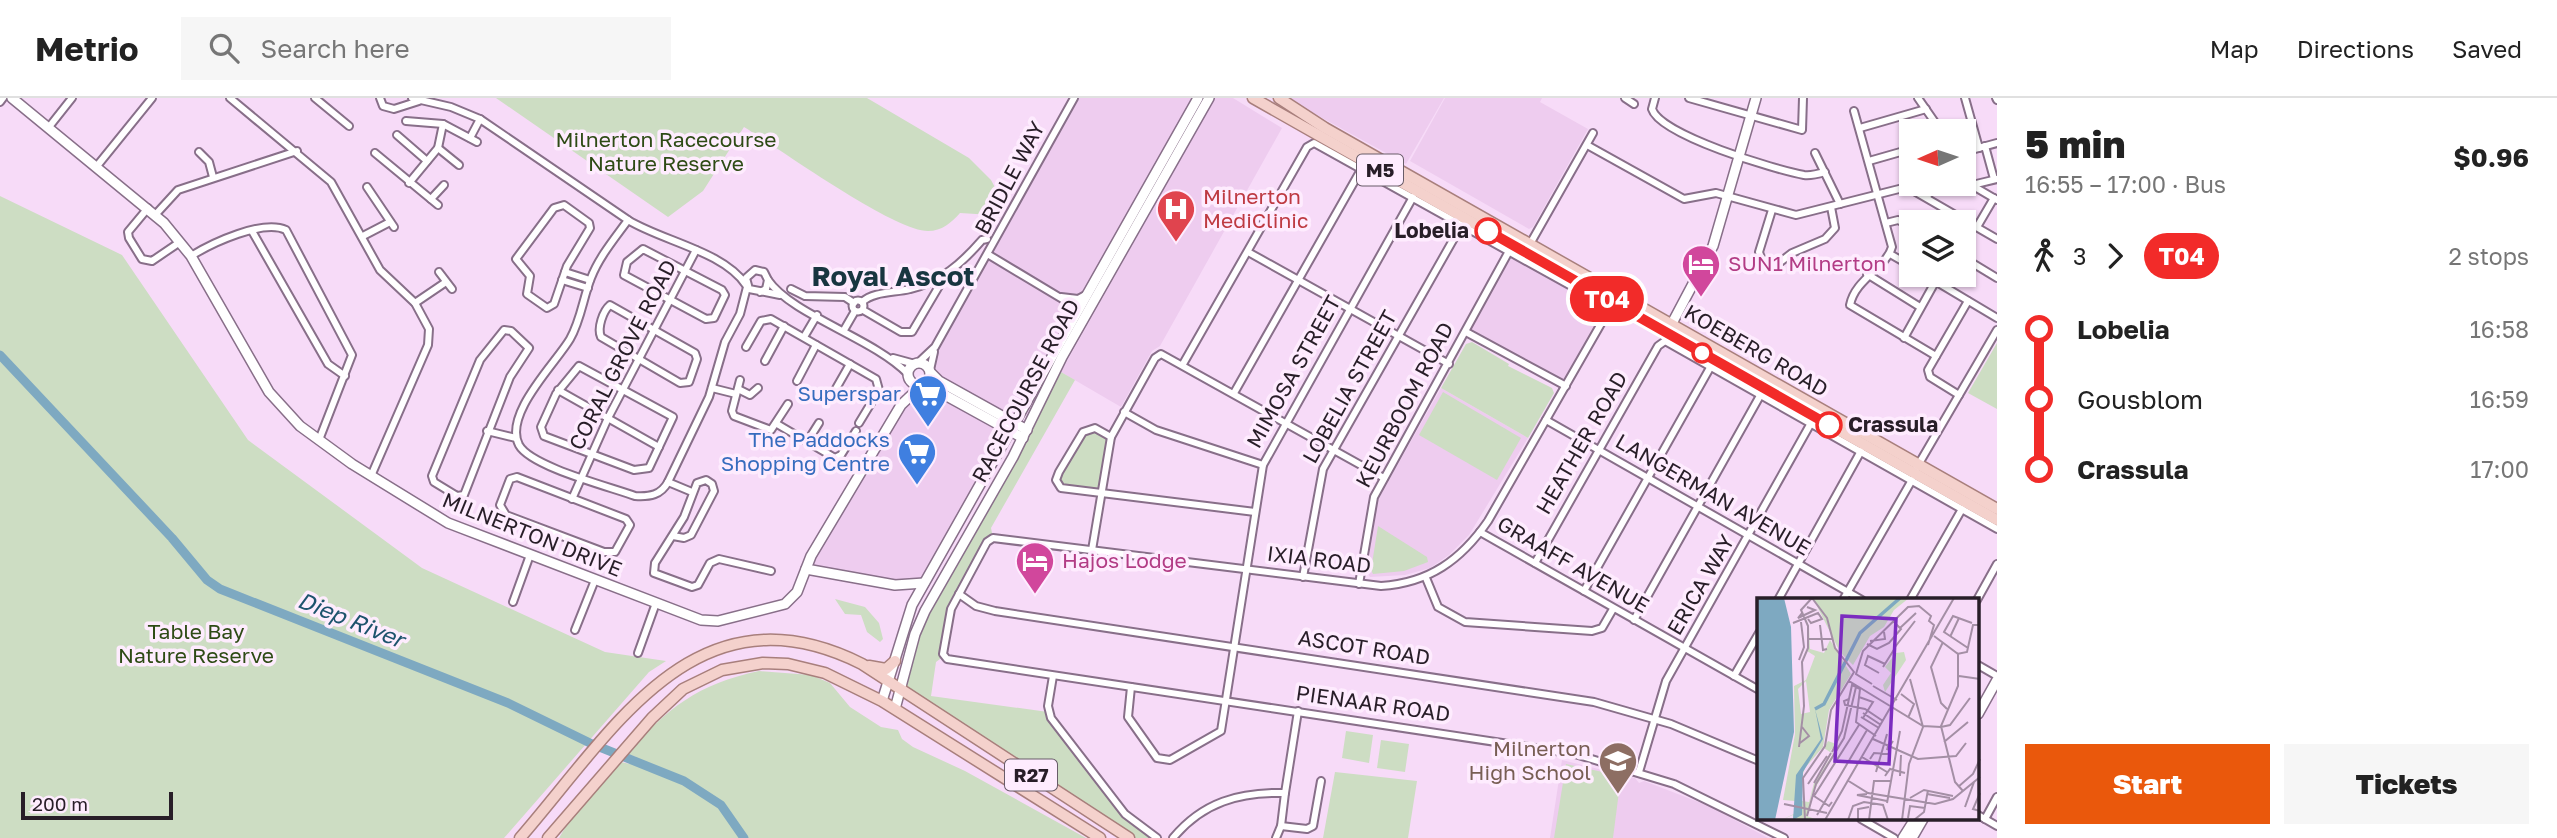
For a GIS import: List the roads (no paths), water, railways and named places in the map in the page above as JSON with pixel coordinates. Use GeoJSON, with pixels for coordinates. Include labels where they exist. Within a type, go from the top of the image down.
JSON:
{"type":"FeatureCollection","features":[{"type":"Feature","properties":{"kind":"main road","name":"KOEBERG ROAD"},"geometry":{"type":"LineString","coordinates":[[1253,98],[1616,298]]}},
{"type":"Feature","properties":{"kind":"main road","name":"KOEBERG ROAD"},"geometry":{"type":"LineString","coordinates":[[1279,98],[1325,128],[1530,244],[1667,331],[1997,520]]}},
{"type":"Feature","properties":{"kind":"main road","name":"KOEBERG ROAD"},"geometry":{"type":"LineString","coordinates":[[1915,473],[1997,509]]}},
{"type":"Feature","properties":{"kind":"main road","name":"R27"},"geometry":{"type":"LineString","coordinates":[[520,838],[620,721],[672,671],[704,653],[743,642],[777,640],[816,645],[862,664],[901,692],[1129,838]]}},
{"type":"Feature","properties":{"kind":"main road"},"geometry":{"type":"LineString","coordinates":[[862,664],[885,669],[895,661]]}},
{"type":"Feature","properties":{"kind":"main road","name":"R27"},"geometry":{"type":"LineString","coordinates":[[548,838],[642,729],[683,689],[722,670],[744,665],[788,664],[811,668],[883,701],[1100,838]]}},
{"type":"Feature","properties":{"kind":"street"},"geometry":{"type":"LineString","coordinates":[[0,102],[3,98]]}},
{"type":"Feature","properties":{"kind":"street","name":"MILNERTON DRIVE"},"geometry":{"type":"LineString","coordinates":[[12,98],[156,214],[191,256],[275,401],[291,418],[371,475],[448,523],[701,620],[718,621],[785,604],[797,592],[806,569]]}},
{"type":"Feature","properties":{"kind":"street"},"geometry":{"type":"LineString","coordinates":[[49,127],[72,98]]}},
{"type":"Feature","properties":{"kind":"street"},"geometry":{"type":"LineString","coordinates":[[97,166],[152,98]]}},
{"type":"Feature","properties":{"kind":"street"},"geometry":{"type":"LineString","coordinates":[[230,98],[331,182],[380,270],[415,303],[429,329],[430,339],[371,475]]}},
{"type":"Feature","properties":{"kind":"street"},"geometry":{"type":"LineString","coordinates":[[315,98],[325,101],[349,126]]}},
{"type":"Feature","properties":{"kind":"street"},"geometry":{"type":"LineString","coordinates":[[400,106],[403,98]]}},
{"type":"Feature","properties":{"kind":"street"},"geometry":{"type":"LineString","coordinates":[[412,98],[451,107],[479,119],[649,233],[696,250],[730,269],[746,286],[758,292],[785,297]]}},
{"type":"Feature","properties":{"kind":"street","name":"BRIDLE WAY"},"geometry":{"type":"LineString","coordinates":[[930,371],[935,347],[989,255],[1074,98]]}},
{"type":"Feature","properties":{"kind":"street","name":"RACECOURSE ROAD"},"geometry":{"type":"LineString","coordinates":[[883,701],[912,605],[1198,98]]}},
{"type":"Feature","properties":{"kind":"street","name":"RACECOURSE ROAD"},"geometry":{"type":"LineString","coordinates":[[895,709],[919,623],[1025,434],[1062,357],[1209,98]]}},
{"type":"Feature","properties":{"kind":"street"},"geometry":{"type":"LineString","coordinates":[[1625,98],[1634,104]]}},
{"type":"Feature","properties":{"kind":"street"},"geometry":{"type":"LineString","coordinates":[[1654,98],[1652,113],[1707,146],[1801,174],[1825,172]]}},
{"type":"Feature","properties":{"kind":"street"},"geometry":{"type":"LineString","coordinates":[[1689,98],[1802,130],[1802,98]]}},
{"type":"Feature","properties":{"kind":"street"},"geometry":{"type":"LineString","coordinates":[[1756,98],[1713,246],[1667,331],[1669,342],[1861,452],[1915,473],[1962,509],[1997,528]]}},
{"type":"Feature","properties":{"kind":"street"},"geometry":{"type":"LineString","coordinates":[[1918,98],[1933,119]]}},
{"type":"Feature","properties":{"kind":"street"},"geometry":{"type":"LineString","coordinates":[[1965,98],[1996,179],[1970,184],[1996,199],[1976,223]]}},
{"type":"Feature","properties":{"kind":"street"},"geometry":{"type":"LineString","coordinates":[[380,99],[387,109],[421,101]]}},
{"type":"Feature","properties":{"kind":"street"},"geometry":{"type":"LineString","coordinates":[[1860,128],[1926,109]]}},
{"type":"Feature","properties":{"kind":"street"},"geometry":{"type":"LineString","coordinates":[[1854,111],[1891,242],[1889,254],[1867,274],[1850,301],[1853,309],[1936,356]]}},
{"type":"Feature","properties":{"kind":"street"},"geometry":{"type":"LineString","coordinates":[[469,138],[479,119]]}},
{"type":"Feature","properties":{"kind":"street"},"geometry":{"type":"LineString","coordinates":[[406,121],[443,124],[477,142]]}},
{"type":"Feature","properties":{"kind":"street"},"geometry":{"type":"LineString","coordinates":[[409,183],[438,148],[443,124]]}},
{"type":"Feature","properties":{"kind":"street"},"geometry":{"type":"LineString","coordinates":[[1530,244],[1594,133]]}},
{"type":"Feature","properties":{"kind":"street"},"geometry":{"type":"LineString","coordinates":[[397,135],[427,161]]}},
{"type":"Feature","properties":{"kind":"street"},"geometry":{"type":"LineString","coordinates":[[1183,364],[1312,144],[1318,143],[1508,253],[1589,296]]}},
{"type":"Feature","properties":{"kind":"street"},"geometry":{"type":"LineString","coordinates":[[1976,149],[1997,143]]}},
{"type":"Feature","properties":{"kind":"street"},"geometry":{"type":"LineString","coordinates":[[1587,145],[1684,199],[1710,193],[1796,215],[1907,187],[1949,210]]}},
{"type":"Feature","properties":{"kind":"street"},"geometry":{"type":"LineString","coordinates":[[438,148],[459,165]]}},
{"type":"Feature","properties":{"kind":"street"},"geometry":{"type":"LineString","coordinates":[[156,214],[175,192],[213,177],[297,151]]}},
{"type":"Feature","properties":{"kind":"street"},"geometry":{"type":"LineString","coordinates":[[199,152],[209,162],[213,177]]}},
{"type":"Feature","properties":{"kind":"street"},"geometry":{"type":"LineString","coordinates":[[1869,161],[1899,152]]}},
{"type":"Feature","properties":{"kind":"street"},"geometry":{"type":"LineString","coordinates":[[375,153],[438,205]]}},
{"type":"Feature","properties":{"kind":"street"},"geometry":{"type":"LineString","coordinates":[[1815,153],[1839,204]]}},
{"type":"Feature","properties":{"kind":"street"},"geometry":{"type":"LineString","coordinates":[[1234,393],[1362,168]]}},
{"type":"Feature","properties":{"kind":"street"},"geometry":{"type":"LineString","coordinates":[[431,199],[444,185]]}},
{"type":"Feature","properties":{"kind":"street"},"geometry":{"type":"LineString","coordinates":[[363,236],[390,222],[367,187]]}},
{"type":"Feature","properties":{"kind":"street","name":"MIMOSA STREET"},"geometry":{"type":"LineString","coordinates":[[1130,687],[1128,717],[1152,753],[1161,760],[1170,760],[1218,735],[1227,702],[1263,465],[1285,421],[1413,197]]}},
{"type":"Feature","properties":{"kind":"street"},"geometry":{"type":"LineString","coordinates":[[560,205],[590,226],[565,272],[554,304],[542,307],[527,294],[530,276],[516,259],[554,208],[560,205]]}},
{"type":"Feature","properties":{"kind":"street"},"geometry":{"type":"LineString","coordinates":[[148,207],[128,232],[142,258],[152,261],[180,242]]}},
{"type":"Feature","properties":{"kind":"street"},"geometry":{"type":"LineString","coordinates":[[1772,210],[1759,252],[1761,258],[1775,266],[1792,253],[1830,236],[1835,228],[1831,207]]}},
{"type":"Feature","properties":{"kind":"street"},"geometry":{"type":"LineString","coordinates":[[628,220],[589,284],[571,338],[538,381],[518,423],[516,438],[524,452],[534,458],[643,497],[660,492],[668,482],[712,388],[725,341],[740,314],[758,292],[766,289],[768,280]]}},
{"type":"Feature","properties":{"kind":"street"},"geometry":{"type":"LineString","coordinates":[[1886,223],[1899,220]]}},
{"type":"Feature","properties":{"kind":"street"},"geometry":{"type":"LineString","coordinates":[[191,256],[218,241],[252,231],[274,226],[286,230],[351,350],[345,376],[319,440]]}},
{"type":"Feature","properties":{"kind":"street","name":"LOBELIA STREET"},"geometry":{"type":"LineString","coordinates":[[1303,577],[1319,479],[1461,226]]}},
{"type":"Feature","properties":{"kind":"street"},"geometry":{"type":"LineString","coordinates":[[1976,226],[1997,239]]}},
{"type":"Feature","properties":{"kind":"street"},"geometry":{"type":"LineString","coordinates":[[252,231],[328,364],[345,376]]}},
{"type":"Feature","properties":{"kind":"street"},"geometry":{"type":"LineString","coordinates":[[790,289],[805,296],[845,297],[907,334],[914,330],[945,276],[982,240],[987,239]]}},
{"type":"Feature","properties":{"kind":"street"},"geometry":{"type":"LineString","coordinates":[[643,249],[724,292],[714,318],[706,319],[670,301],[624,275],[623,270],[631,257],[643,249]]}},
{"type":"Feature","properties":{"kind":"street","name":"CORAL GROVE ROAD"},"geometry":{"type":"LineString","coordinates":[[572,499],[590,454],[696,250]]}},
{"type":"Feature","properties":{"kind":"street"},"geometry":{"type":"LineString","coordinates":[[1248,251],[1449,364]]}},
{"type":"Feature","properties":{"kind":"street","name":"KEURBOOM ROAD"},"geometry":{"type":"LineString","coordinates":[[1359,584],[1372,503],[1508,253]]}},
{"type":"Feature","properties":{"kind":"street"},"geometry":{"type":"LineString","coordinates":[[1889,254],[1899,260]]}},
{"type":"Feature","properties":{"kind":"street"},"geometry":{"type":"LineString","coordinates":[[989,255],[1059,296],[1071,308],[1071,321]]}},
{"type":"Feature","properties":{"kind":"street"},"geometry":{"type":"LineString","coordinates":[[1976,265],[1997,278]]}},
{"type":"Feature","properties":{"kind":"street"},"geometry":{"type":"LineString","coordinates":[[730,269],[761,270],[785,297],[888,356],[909,377],[1012,426]]}},
{"type":"Feature","properties":{"kind":"street"},"geometry":{"type":"LineString","coordinates":[[740,314],[746,278],[752,271]]}},
{"type":"Feature","properties":{"kind":"street"},"geometry":{"type":"LineString","coordinates":[[439,272],[452,289]]}},
{"type":"Feature","properties":{"kind":"street"},"geometry":{"type":"LineString","coordinates":[[565,272],[589,284]]}},
{"type":"Feature","properties":{"kind":"street"},"geometry":{"type":"LineString","coordinates":[[1867,274],[1920,307]]}},
{"type":"Feature","properties":{"kind":"street"},"geometry":{"type":"LineString","coordinates":[[844,330],[855,311],[869,297],[928,284],[945,276]]}},
{"type":"Feature","properties":{"kind":"street"},"geometry":{"type":"LineString","coordinates":[[562,280],[589,284]]}},
{"type":"Feature","properties":{"kind":"street"},"geometry":{"type":"LineString","coordinates":[[415,303],[446,282]]}},
{"type":"Feature","properties":{"kind":"street"},"geometry":{"type":"LineString","coordinates":[[928,284],[937,289]]}},
{"type":"Feature","properties":{"kind":"street"},"geometry":{"type":"LineString","coordinates":[[1904,338],[1932,287]]}},
{"type":"Feature","properties":{"kind":"street"},"geometry":{"type":"LineString","coordinates":[[1949,287],[1997,318]]}},
{"type":"Feature","properties":{"kind":"street"},"geometry":{"type":"LineString","coordinates":[[1059,296],[1078,299],[1087,294]]}},
{"type":"Feature","properties":{"kind":"street","name":"IXIA ROAD"},"geometry":{"type":"LineString","coordinates":[[944,656],[948,617],[991,539],[1359,584],[1402,584],[1426,578],[1460,554],[1480,532],[1616,298]]}},
{"type":"Feature","properties":{"kind":"street"},"geometry":{"type":"LineString","coordinates":[[1959,395],[1929,375],[1928,368],[1968,301]]}},
{"type":"Feature","properties":{"kind":"street"},"geometry":{"type":"LineString","coordinates":[[854,303],[855,311]]}},
{"type":"Feature","properties":{"kind":"street"},"geometry":{"type":"LineString","coordinates":[[607,307],[616,307],[695,353],[697,359],[690,383],[680,383],[640,359],[605,341],[599,334],[607,307]]}},
{"type":"Feature","properties":{"kind":"street"},"geometry":{"type":"LineString","coordinates":[[804,337],[817,315]]}},
{"type":"Feature","properties":{"kind":"street"},"geometry":{"type":"LineString","coordinates":[[746,347],[764,319],[771,319],[876,379],[880,386],[859,423]]}},
{"type":"Feature","properties":{"kind":"street"},"geometry":{"type":"LineString","coordinates":[[765,361],[784,326]]}},
{"type":"Feature","properties":{"kind":"street"},"geometry":{"type":"LineString","coordinates":[[507,330],[529,348],[513,370],[487,431],[464,495],[457,496],[434,482],[432,476],[437,461],[480,360],[507,330]]}},
{"type":"Feature","properties":{"kind":"street"},"geometry":{"type":"LineString","coordinates":[[1844,598],[1997,330]]}},
{"type":"Feature","properties":{"kind":"street","name":"HEATHER ROAD"},"geometry":{"type":"LineString","coordinates":[[1535,563],[1667,331]]}},
{"type":"Feature","properties":{"kind":"street"},"geometry":{"type":"LineString","coordinates":[[1465,332],[1566,386]]}},
{"type":"Feature","properties":{"kind":"street"},"geometry":{"type":"LineString","coordinates":[[797,381],[816,345]]}},
{"type":"Feature","properties":{"kind":"street","name":"BRIDLE WAY"},"geometry":{"type":"LineString","coordinates":[[916,363],[935,347]]}},
{"type":"Feature","properties":{"kind":"street"},"geometry":{"type":"LineString","coordinates":[[1092,550],[1111,437],[1159,355],[1167,355],[1384,478]]}},
{"type":"Feature","properties":{"kind":"street"},"geometry":{"type":"LineString","coordinates":[[888,356],[925,364],[939,381],[1025,434]]}},
{"type":"Feature","properties":{"kind":"street"},"geometry":{"type":"LineString","coordinates":[[912,605],[907,590],[895,585],[806,569],[901,405],[916,363]]}},
{"type":"Feature","properties":{"kind":"street"},"geometry":{"type":"LineString","coordinates":[[830,399],[850,364]]}},
{"type":"Feature","properties":{"kind":"street"},"geometry":{"type":"LineString","coordinates":[[581,365],[673,417],[649,468],[641,471],[547,438],[541,427],[558,390],[581,365]]}},
{"type":"Feature","properties":{"kind":"street"},"geometry":{"type":"LineString","coordinates":[[1584,591],[1711,366]]}},
{"type":"Feature","properties":{"kind":"street"},"geometry":{"type":"LineString","coordinates":[[901,405],[923,384],[930,371]]}},
{"type":"Feature","properties":{"kind":"street"},"geometry":{"type":"LineString","coordinates":[[740,380],[734,416],[767,430],[777,424],[788,404]]}},
{"type":"Feature","properties":{"kind":"street"},"geometry":{"type":"LineString","coordinates":[[712,388],[750,395],[758,388]]}},
{"type":"Feature","properties":{"kind":"street"},"geometry":{"type":"LineString","coordinates":[[558,390],[659,447]]}},
{"type":"Feature","properties":{"kind":"street"},"geometry":{"type":"LineString","coordinates":[[1634,620],[1761,394]]}},
{"type":"Feature","properties":{"kind":"street"},"geometry":{"type":"LineString","coordinates":[[1124,412],[1156,430],[1263,465]]}},
{"type":"Feature","properties":{"kind":"street","name":"LANGERMAN AVENUE"},"geometry":{"type":"LineString","coordinates":[[1546,420],[1858,598]]}},
{"type":"Feature","properties":{"kind":"street"},"geometry":{"type":"LineString","coordinates":[[807,442],[819,423]]}},
{"type":"Feature","properties":{"kind":"street","name":"ERICA WAY"},"geometry":{"type":"LineString","coordinates":[[1639,772],[1666,681],[1811,423]]}},
{"type":"Feature","properties":{"kind":"street"},"geometry":{"type":"LineString","coordinates":[[777,424],[838,457],[856,431]]}},
{"type":"Feature","properties":{"kind":"street"},"geometry":{"type":"LineString","coordinates":[[1111,437],[1095,428],[1083,432],[1056,480],[1065,489],[1255,512]]}},
{"type":"Feature","properties":{"kind":"street"},"geometry":{"type":"LineString","coordinates":[[487,431],[516,438]]}},
{"type":"Feature","properties":{"kind":"street"},"geometry":{"type":"LineString","coordinates":[[1779,598],[1861,452]]}},
{"type":"Feature","properties":{"kind":"street"},"geometry":{"type":"LineString","coordinates":[[513,478],[572,499],[629,522],[624,540],[615,552],[591,548],[506,515],[500,509],[513,478]]}},
{"type":"Feature","properties":{"kind":"street"},"geometry":{"type":"LineString","coordinates":[[673,536],[684,538],[691,535],[714,487],[701,480],[692,492],[688,508],[653,571],[656,575],[687,586],[698,585],[710,563],[719,559],[771,571]]}},
{"type":"Feature","properties":{"kind":"street"},"geometry":{"type":"LineString","coordinates":[[668,482],[692,492]]}},
{"type":"Feature","properties":{"kind":"street"},"geometry":{"type":"LineString","coordinates":[[1911,598],[1962,509]]}},
{"type":"Feature","properties":{"kind":"street","name":"GRAAFF AVENUE"},"geometry":{"type":"LineString","coordinates":[[1480,532],[1757,689]]}},
{"type":"Feature","properties":{"kind":"street"},"geometry":{"type":"LineString","coordinates":[[513,602],[530,555]]}},
{"type":"Feature","properties":{"kind":"street"},"geometry":{"type":"LineString","coordinates":[[1978,598],[1997,564]]}},
{"type":"Feature","properties":{"kind":"street"},"geometry":{"type":"LineString","coordinates":[[1426,578],[1438,607],[1465,622],[1592,631],[1602,628],[1614,609]]}},
{"type":"Feature","properties":{"kind":"street"},"geometry":{"type":"LineString","coordinates":[[575,630],[595,580]]}},
{"type":"Feature","properties":{"kind":"street"},"geometry":{"type":"LineString","coordinates":[[895,585],[924,583]]}},
{"type":"Feature","properties":{"kind":"street","name":"ASCOT ROAD"},"geometry":{"type":"LineString","coordinates":[[959,594],[976,606],[995,611],[1572,698],[1654,719],[1757,760]]}},
{"type":"Feature","properties":{"kind":"street"},"geometry":{"type":"LineString","coordinates":[[638,653],[656,603]]}},
{"type":"Feature","properties":{"kind":"street"},"geometry":{"type":"LineString","coordinates":[[1734,676],[1757,636]]}},
{"type":"Feature","properties":{"kind":"street","name":"PIENAAR ROAD"},"geometry":{"type":"LineString","coordinates":[[944,656],[947,659],[1053,676],[1551,749],[1639,772],[1715,802],[1784,838]]}},
{"type":"Feature","properties":{"kind":"street"},"geometry":{"type":"LineString","coordinates":[[1980,666],[1997,678],[1980,710]]}},
{"type":"Feature","properties":{"kind":"street"},"geometry":{"type":"LineString","coordinates":[[1053,676],[1048,706],[1051,718],[1125,814],[1157,838]]}},
{"type":"Feature","properties":{"kind":"street"},"geometry":{"type":"LineString","coordinates":[[1276,838],[1281,826],[1298,711]]}},
{"type":"Feature","properties":{"kind":"street"},"geometry":{"type":"LineString","coordinates":[[1281,826],[1312,827],[1321,782]]}},
{"type":"Feature","properties":{"kind":"street"},"geometry":{"type":"LineString","coordinates":[[1173,838],[1195,816],[1213,804],[1247,794],[1284,793]]}},
{"type":"Feature","properties":{"kind":"street"},"geometry":{"type":"LineString","coordinates":[[1985,819],[1997,797]]}},
{"type":"Feature","properties":{"kind":"street"},"geometry":{"type":"LineString","coordinates":[[1980,816],[1997,826]]}},
{"type":"Feature","properties":{"kind":"street"},"geometry":{"type":"LineString","coordinates":[[1863,820],[1894,838]]}},
{"type":"Feature","properties":{"kind":"street"},"geometry":{"type":"LineString","coordinates":[[1903,838],[1914,820]]}},
{"type":"Feature","properties":{"kind":"street"},"geometry":{"type":"LineString","coordinates":[[1912,838],[1922,820]]}},
{"type":"Feature","properties":{"kind":"waterway","name":"Diep River"},"geometry":{"type":"LineString","coordinates":[[0,355],[172,538],[207,580],[220,589],[508,703],[592,744],[684,781],[721,805],[744,838]]}},
{"type":"Feature","properties":{"kind":"place","name":"Lobelia"},"geometry":{"type":"Point","coordinates":[1488,231]}},
{"type":"Feature","properties":{"kind":"place","name":"Milnerton MediClinic"},"geometry":{"type":"Point","coordinates":[1176,243]}},
{"type":"Feature","properties":{"kind":"place","name":"SUN1 Milnerton"},"geometry":{"type":"Point","coordinates":[1701,298]}},
{"type":"Feature","properties":{"kind":"place","name":"Crassula"},"geometry":{"type":"Point","coordinates":[1829,425]}},
{"type":"Feature","properties":{"kind":"place","name":"Superspar"},"geometry":{"type":"Point","coordinates":[928,428]}},
{"type":"Feature","properties":{"kind":"place","name":"The Paddocks Shopping Centre"},"geometry":{"type":"Point","coordinates":[917,486]}},
{"type":"Feature","properties":{"kind":"place","name":"Hajos Lodge"},"geometry":{"type":"Point","coordinates":[1035,595]}},
{"type":"Feature","properties":{"kind":"place","name":"Milnerton High School"},"geometry":{"type":"Point","coordinates":[1618,795]}},
{"type":"Feature","properties":{"kind":"district","name":"Royal Ascot"},"geometry":{"type":"Point","coordinates":[893,276]}},
{"type":"Feature","properties":{"kind":"park label","name":"Milnerton Racecourse Nature Reserve"},"geometry":{"type":"Point","coordinates":[666,152]}},
{"type":"Feature","properties":{"kind":"park label","name":"Table Bay Nature Reserve"},"geometry":{"type":"Point","coordinates":[196,644]}}]}
